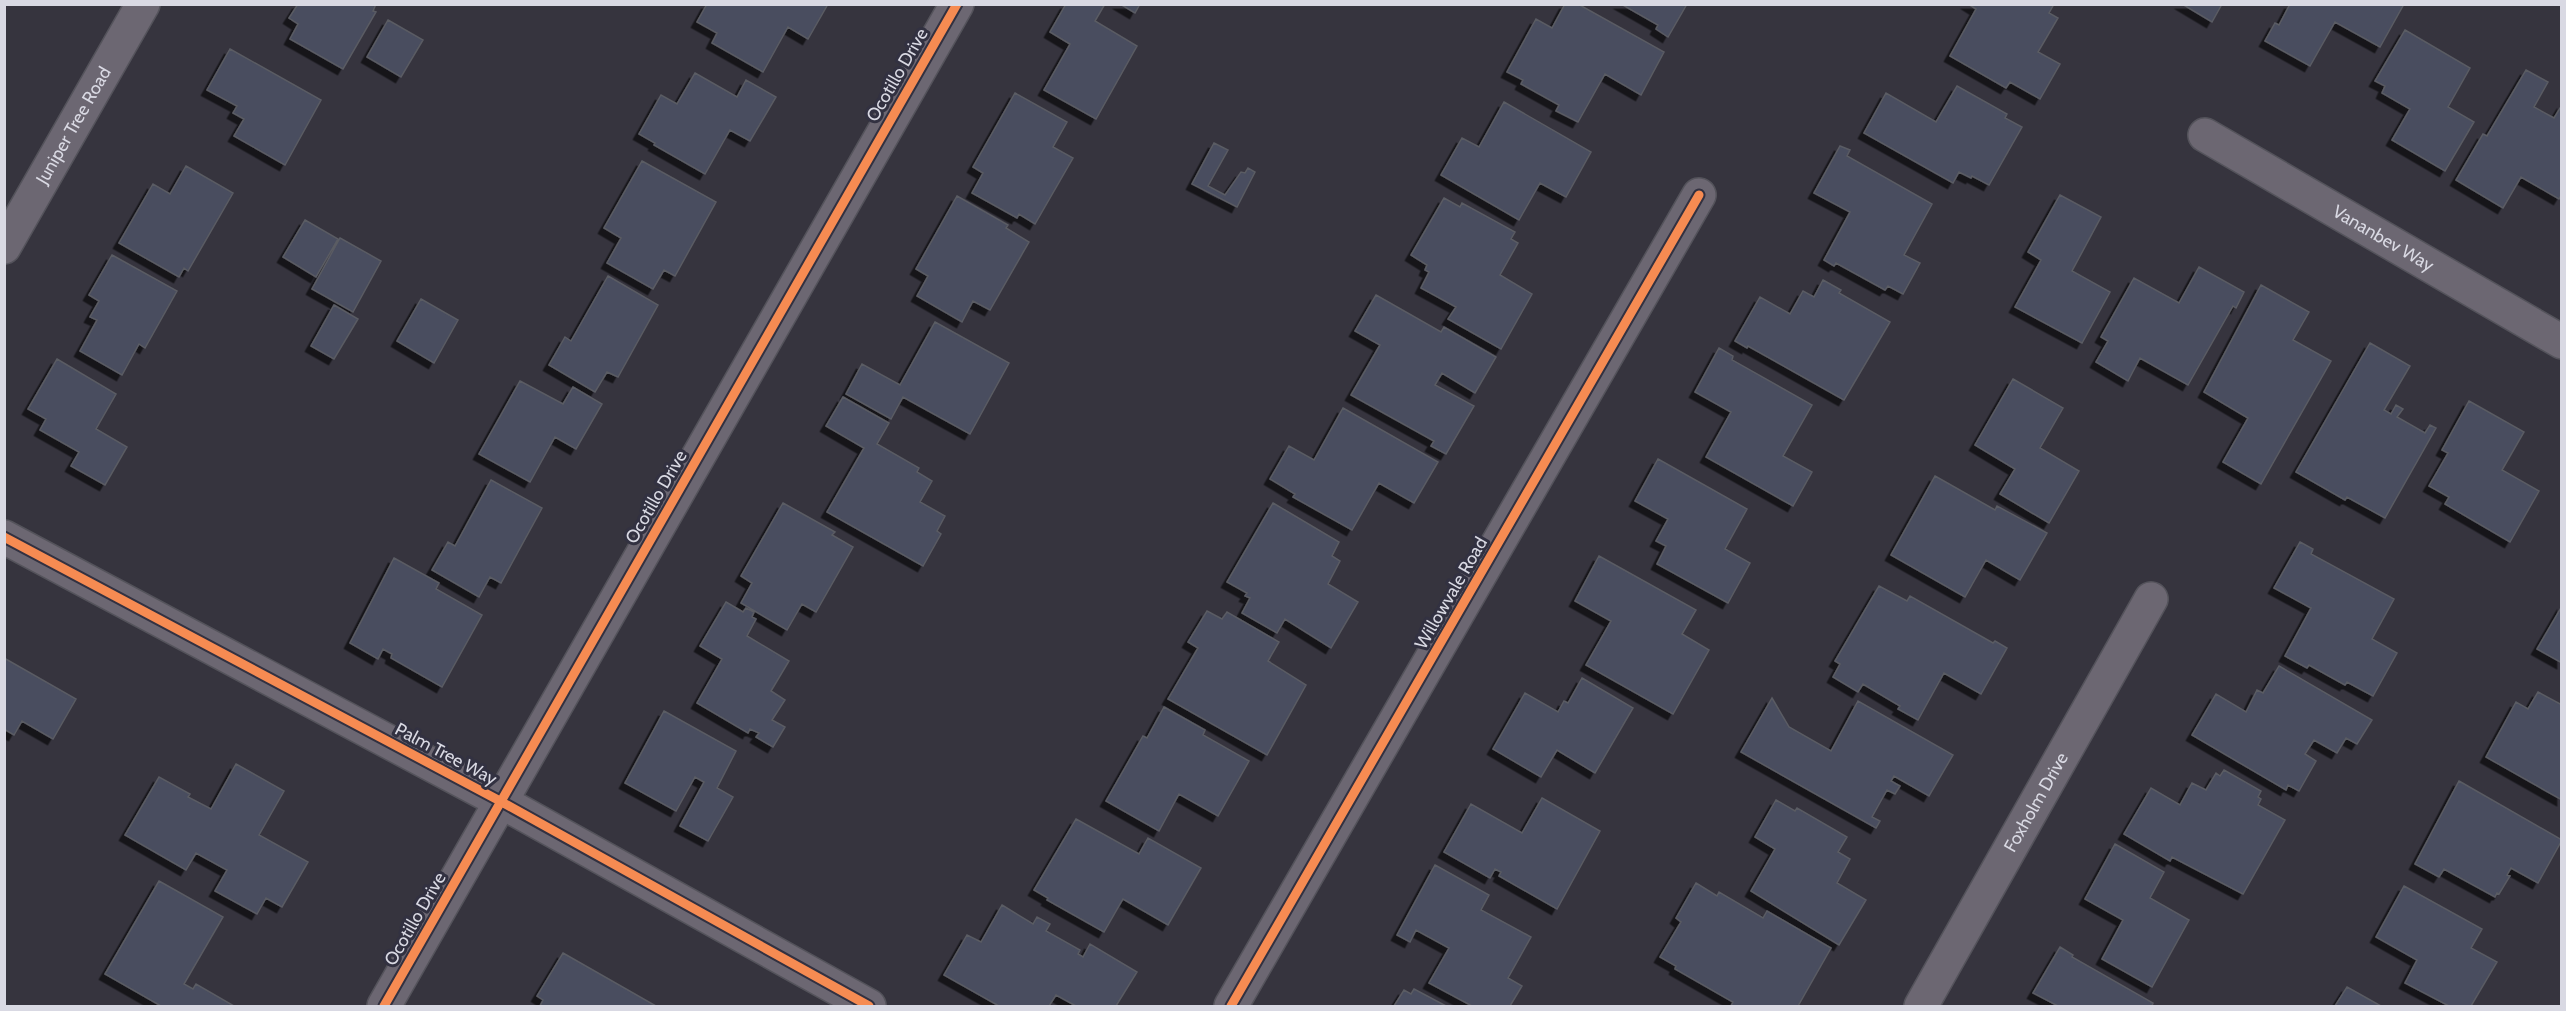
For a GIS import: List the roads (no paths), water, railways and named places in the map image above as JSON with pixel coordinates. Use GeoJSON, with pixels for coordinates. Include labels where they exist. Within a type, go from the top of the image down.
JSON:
{"type":"FeatureCollection","features":[{"type":"Feature","properties":{"kind":"street","name":"Juniper Tree Road"},"geometry":{"type":"LineString","coordinates":[[4,247],[143,4]]}},
{"type":"Feature","properties":{"kind":"street","name":"Ocotillo Drive"},"geometry":{"type":"LineString","coordinates":[[384,1006],[957,4]]}},
{"type":"Feature","properties":{"kind":"street","name":"Vananbev Way"},"geometry":{"type":"LineString","coordinates":[[2205,135],[2562,342]]}},
{"type":"Feature","properties":{"kind":"street","name":"Willowvale Road"},"geometry":{"type":"LineString","coordinates":[[1231,1006],[1699,195]]}},
{"type":"Feature","properties":{"kind":"street","name":"Palm Tree Way"},"geometry":{"type":"LineString","coordinates":[[4,537],[500,801],[869,1006]]}},
{"type":"Feature","properties":{"kind":"street","name":"Foxholm Drive"},"geometry":{"type":"LineString","coordinates":[[1921,1006],[2151,599]]}}]}
